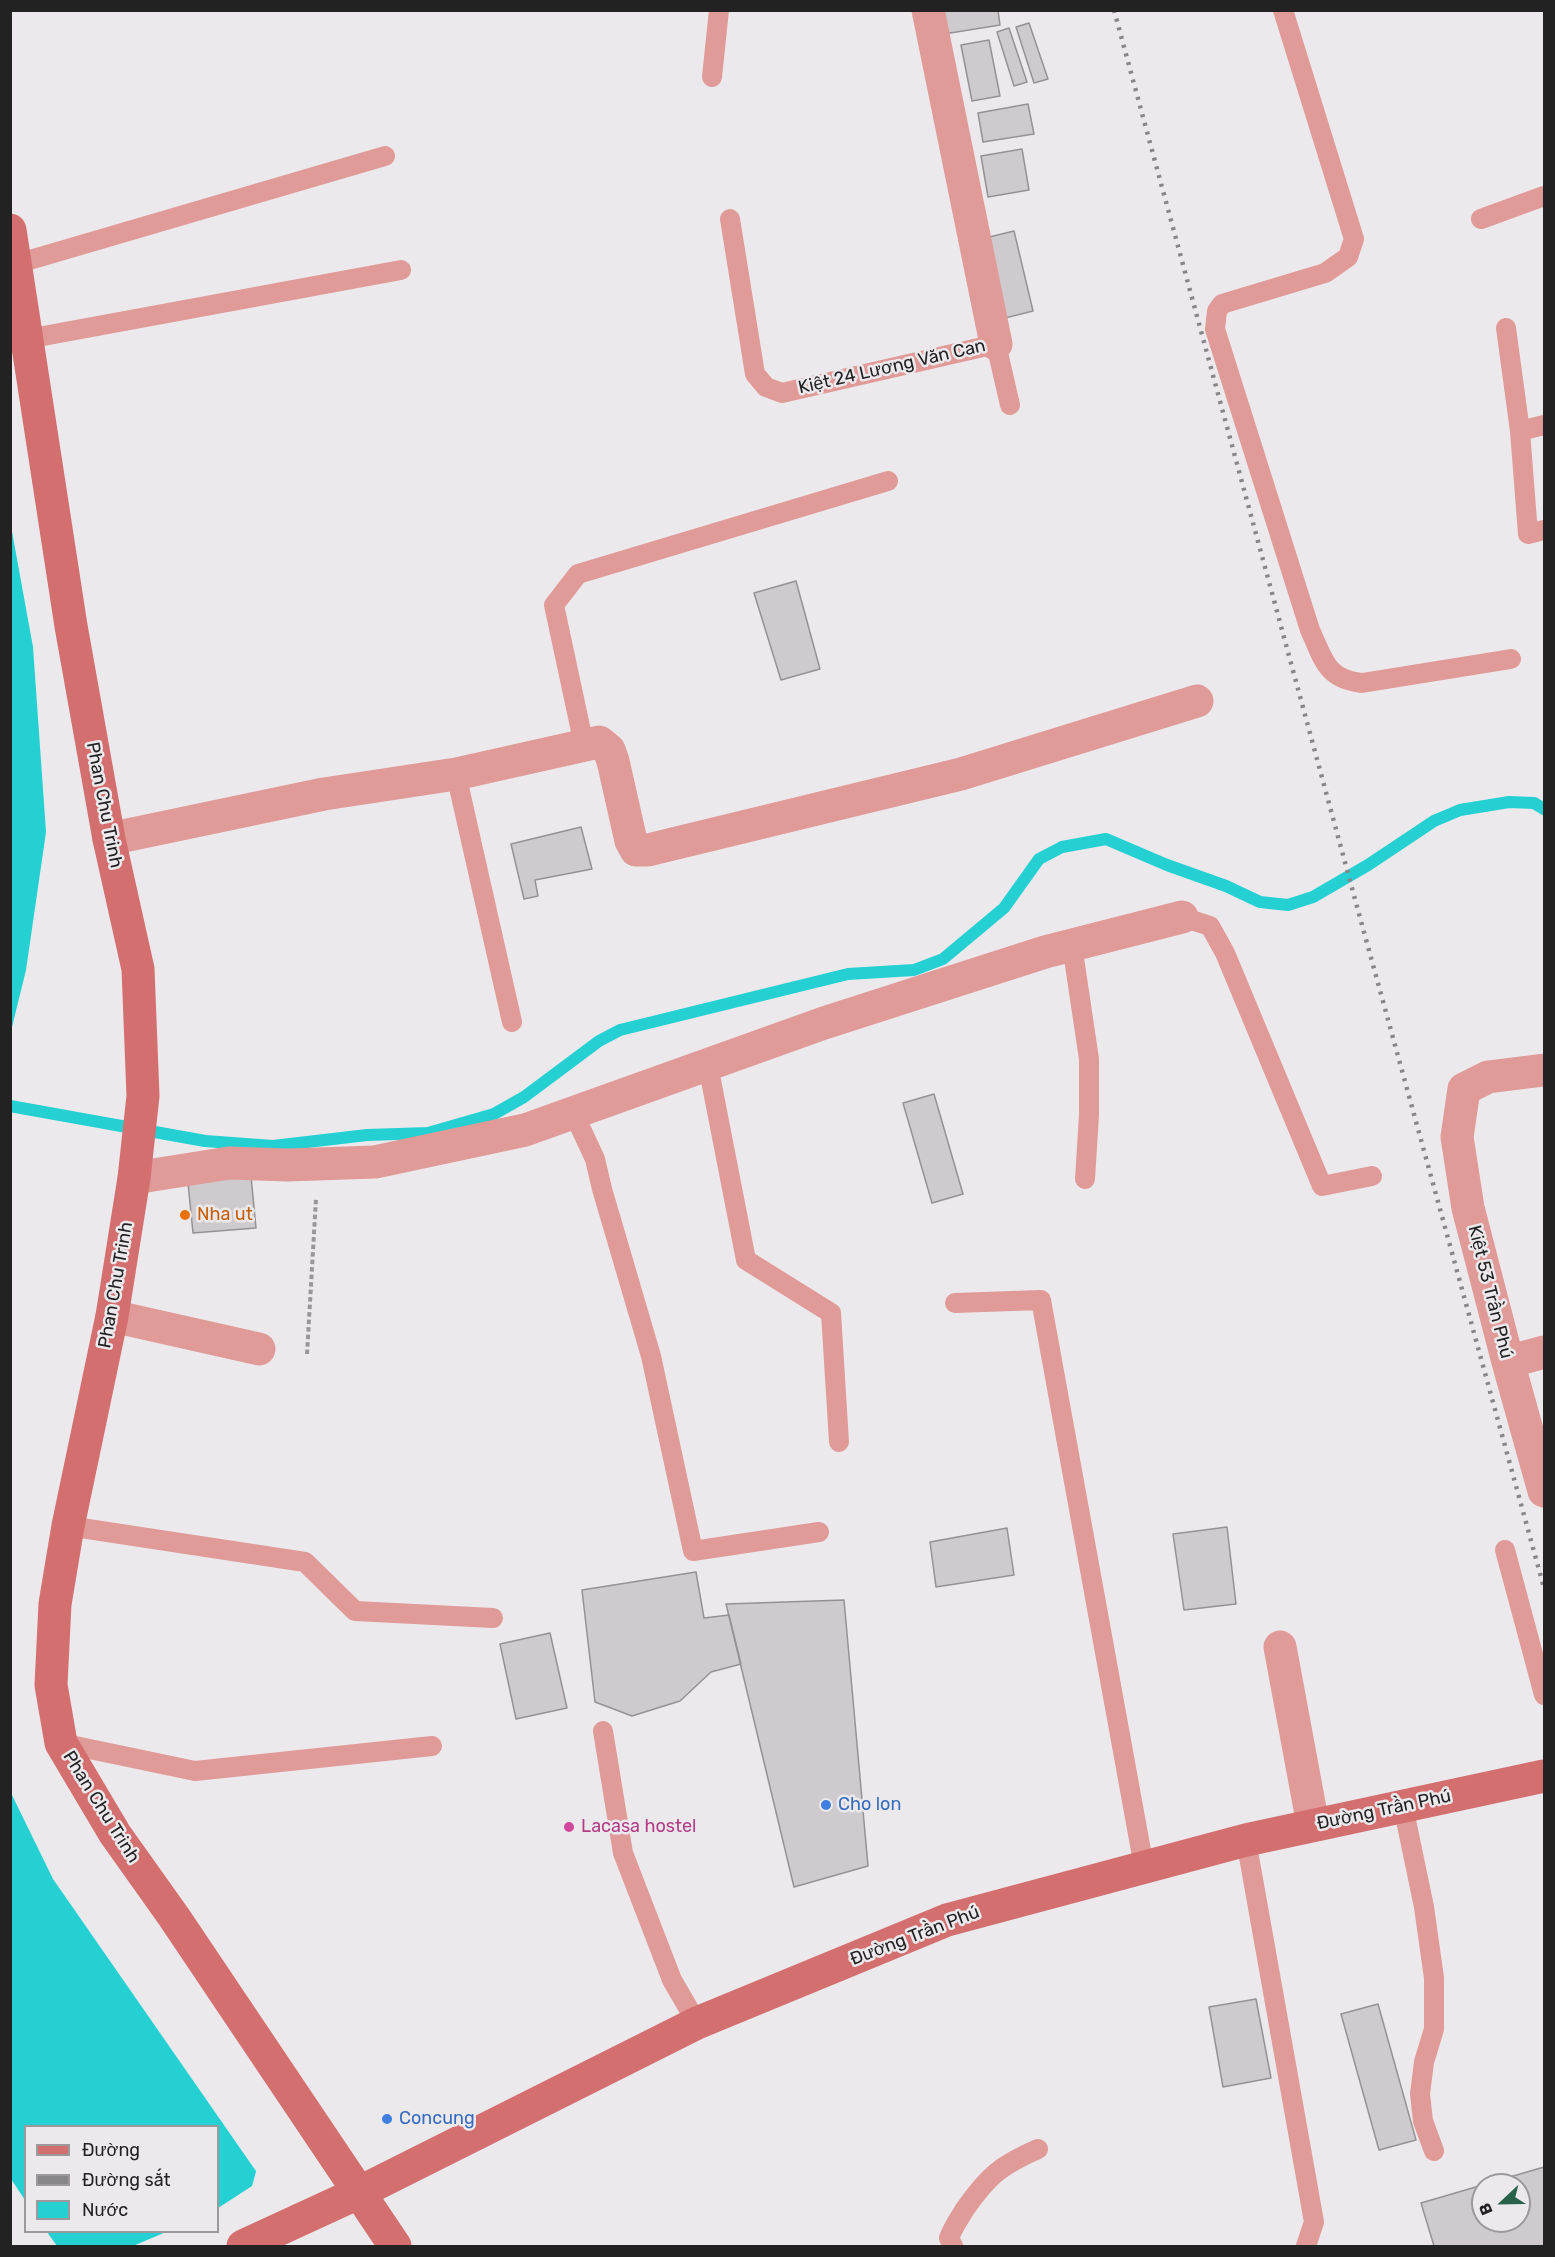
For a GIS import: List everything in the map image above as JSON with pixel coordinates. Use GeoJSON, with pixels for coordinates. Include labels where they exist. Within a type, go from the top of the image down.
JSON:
{"type":"FeatureCollection","features":[{"type":"Feature","properties":{"kind":"street","name":"Kiệt 24 Lương Văn Can"},"geometry":{"type":"LineString","coordinates":[[928,10],[996,344]]}},
{"type":"Feature","properties":{"kind":"street","name":"Phan Chu Trinh"},"geometry":{"type":"LineString","coordinates":[[10,230],[71,626],[109,839],[138,969],[142,1096],[135,1170],[112,1316],[68,1526],[55,1604],[51,1685],[61,1743],[115,1834],[174,1917],[395,2247]]}},
{"type":"Feature","properties":{"kind":"street"},"geometry":{"type":"LineString","coordinates":[[109,839],[324,794],[456,774],[599,742],[609,750],[614,761],[631,841],[636,850],[648,850],[961,774],[1197,700]]}},
{"type":"Feature","properties":{"kind":"street"},"geometry":{"type":"LineString","coordinates":[[135,1170],[229,1163],[375,1162],[525,1130],[824,1023],[1072,945],[1182,917]]}},
{"type":"Feature","properties":{"kind":"street","name":"Kiệt 53 Trần Phú"},"geometry":{"type":"LineString","coordinates":[[1545,1070],[1488,1077],[1464,1089],[1457,1137],[1468,1209],[1545,1491]]}},
{"type":"Feature","properties":{"kind":"street"},"geometry":{"type":"LineString","coordinates":[[112,1316],[259,1349]]}},
{"type":"Feature","properties":{"kind":"street"},"geometry":{"type":"LineString","coordinates":[[1508,1362],[1545,1353]]}},
{"type":"Feature","properties":{"kind":"street"},"geometry":{"type":"LineString","coordinates":[[1280,1647],[1313,1825]]}},
{"type":"Feature","properties":{"kind":"street","name":"Đường Trần Phú"},"geometry":{"type":"LineString","coordinates":[[243,2247],[358,2193],[697,2023],[947,1920],[1246,1840],[1545,1776]]}},
{"type":"Feature","properties":{"kind":"lane"},"geometry":{"type":"LineString","coordinates":[[712,77],[719,10]]}},
{"type":"Feature","properties":{"kind":"lane"},"geometry":{"type":"LineString","coordinates":[[1283,10],[1354,239],[1348,257],[1325,273],[1222,304],[1217,311],[1215,329],[1310,630],[1326,664],[1335,675],[1349,682],[1362,683],[1511,659]]}},
{"type":"Feature","properties":{"kind":"lane"},"geometry":{"type":"LineString","coordinates":[[16,264],[385,156]]}},
{"type":"Feature","properties":{"kind":"lane"},"geometry":{"type":"LineString","coordinates":[[1481,219],[1545,196]]}},
{"type":"Feature","properties":{"kind":"lane","name":"Kiệt 24 Lương Văn Can"},"geometry":{"type":"LineString","coordinates":[[730,219],[755,374],[766,387],[782,393],[996,344]]}},
{"type":"Feature","properties":{"kind":"lane"},"geometry":{"type":"LineString","coordinates":[[27,339],[401,270]]}},
{"type":"Feature","properties":{"kind":"lane"},"geometry":{"type":"LineString","coordinates":[[1506,328],[1520,431],[1528,534],[1545,530]]}},
{"type":"Feature","properties":{"kind":"lane"},"geometry":{"type":"LineString","coordinates":[[996,344],[1010,405]]}},
{"type":"Feature","properties":{"kind":"lane"},"geometry":{"type":"LineString","coordinates":[[1520,431],[1545,425]]}},
{"type":"Feature","properties":{"kind":"lane"},"geometry":{"type":"LineString","coordinates":[[585,745],[554,605],[578,574],[888,481]]}},
{"type":"Feature","properties":{"kind":"lane"},"geometry":{"type":"LineString","coordinates":[[456,774],[512,1022]]}},
{"type":"Feature","properties":{"kind":"lane"},"geometry":{"type":"LineString","coordinates":[[1182,917],[1210,926],[1225,953],[1322,1186],[1372,1176]]}},
{"type":"Feature","properties":{"kind":"lane"},"geometry":{"type":"LineString","coordinates":[[1072,945],[1089,1059],[1089,1115],[1085,1179]]}},
{"type":"Feature","properties":{"kind":"lane"},"geometry":{"type":"LineString","coordinates":[[708,1065],[746,1260],[831,1313],[839,1442]]}},
{"type":"Feature","properties":{"kind":"lane"},"geometry":{"type":"LineString","coordinates":[[574,1114],[595,1159],[651,1356],[693,1551],[819,1532]]}},
{"type":"Feature","properties":{"kind":"lane"},"geometry":{"type":"LineString","coordinates":[[955,1303],[1041,1300],[1144,1867]]}},
{"type":"Feature","properties":{"kind":"lane"},"geometry":{"type":"LineString","coordinates":[[68,1526],[305,1562],[355,1611],[493,1618]]}},
{"type":"Feature","properties":{"kind":"lane"},"geometry":{"type":"LineString","coordinates":[[1505,1550],[1545,1695]]}},
{"type":"Feature","properties":{"kind":"lane"},"geometry":{"type":"LineString","coordinates":[[603,1731],[623,1853],[672,1980],[697,2023]]}},
{"type":"Feature","properties":{"kind":"lane"},"geometry":{"type":"LineString","coordinates":[[61,1743],[195,1771],[432,1746]]}},
{"type":"Feature","properties":{"kind":"lane"},"geometry":{"type":"LineString","coordinates":[[1403,1806],[1424,1907],[1434,1978],[1434,2029],[1424,2062],[1419,2094],[1423,2121],[1434,2151]]}},
{"type":"Feature","properties":{"kind":"lane"},"geometry":{"type":"LineString","coordinates":[[1246,1840],[1314,2222],[1306,2247]]}},
{"type":"Feature","properties":{"kind":"lane"},"geometry":{"type":"LineString","coordinates":[[953,2247],[949,2238],[954,2226],[990,2176],[1012,2160],[1038,2149]]}},
{"type":"Feature","properties":{"kind":"path"},"geometry":{"type":"LineString","coordinates":[[307,1354],[318,1164]]}},
{"type":"Feature","properties":{"kind":"water"},"geometry":{"type":"Polygon","coordinates":[[[11,526],[33,647],[46,832],[26,970],[11,1031],[11,526]]]}},
{"type":"Feature","properties":{"kind":"water"},"geometry":{"type":"Polygon","coordinates":[[[10,1791],[53,1879],[308,2246],[57,2246],[48,2233],[219,2233],[219,2125],[24,2125],[24,2198],[11,2179],[10,1791]]]}},
{"type":"Feature","properties":{"kind":"pier"},"geometry":{"type":"Polygon","coordinates":[[[257,2168],[311,2246],[133,2246],[164,2233],[219,2233],[219,2207],[252,2186],[257,2168]]]}},
{"type":"Feature","properties":{"kind":"building"},"geometry":{"type":"Polygon","coordinates":[[[940,10],[998,10],[1000,25],[944,34],[940,10]]]}},
{"type":"Feature","properties":{"kind":"building"},"geometry":{"type":"Polygon","coordinates":[[[1029,23],[1048,79],[1034,83],[1016,27],[1029,23]]]}},
{"type":"Feature","properties":{"kind":"building"},"geometry":{"type":"Polygon","coordinates":[[[1009,28],[1027,82],[1014,86],[997,32],[1009,28]]]}},
{"type":"Feature","properties":{"kind":"building"},"geometry":{"type":"Polygon","coordinates":[[[989,40],[1000,96],[972,101],[961,45],[989,40]]]}},
{"type":"Feature","properties":{"kind":"building"},"geometry":{"type":"Polygon","coordinates":[[[1028,104],[1034,134],[983,142],[978,113],[1028,104]]]}},
{"type":"Feature","properties":{"kind":"building"},"geometry":{"type":"Polygon","coordinates":[[[1022,149],[1029,190],[988,197],[981,156],[1022,149]]]}},
{"type":"Feature","properties":{"kind":"building"},"geometry":{"type":"Polygon","coordinates":[[[1014,231],[1033,311],[997,320],[977,240],[1014,231]]]}},
{"type":"Feature","properties":{"kind":"building"},"geometry":{"type":"Polygon","coordinates":[[[796,581],[820,669],[781,680],[754,593],[796,581]]]}},
{"type":"Feature","properties":{"kind":"building"},"geometry":{"type":"Polygon","coordinates":[[[581,827],[592,869],[535,880],[538,896],[524,899],[511,844],[581,827]]]}},
{"type":"Feature","properties":{"kind":"building"},"geometry":{"type":"Polygon","coordinates":[[[934,1094],[963,1194],[932,1203],[903,1103],[934,1094]]]}},
{"type":"Feature","properties":{"kind":"building"},"geometry":{"type":"Polygon","coordinates":[[[251,1176],[256,1228],[193,1233],[188,1183],[251,1176]]]}},
{"type":"Feature","properties":{"kind":"building"},"geometry":{"type":"Polygon","coordinates":[[[1227,1527],[1236,1604],[1184,1610],[1173,1534],[1227,1527]]]}},
{"type":"Feature","properties":{"kind":"building"},"geometry":{"type":"Polygon","coordinates":[[[1007,1528],[1014,1575],[936,1587],[930,1542],[1007,1528]]]}},
{"type":"Feature","properties":{"kind":"building"},"geometry":{"type":"Polygon","coordinates":[[[696,1572],[704,1618],[729,1615],[741,1664],[711,1672],[680,1701],[632,1716],[595,1702],[582,1590],[696,1572]]]}},
{"type":"Feature","properties":{"kind":"building"},"geometry":{"type":"Polygon","coordinates":[[[844,1600],[868,1866],[794,1887],[726,1604],[844,1600]]]}},
{"type":"Feature","properties":{"kind":"building"},"geometry":{"type":"Polygon","coordinates":[[[550,1633],[567,1708],[516,1719],[500,1644],[550,1633]]]}},
{"type":"Feature","properties":{"kind":"building"},"geometry":{"type":"Polygon","coordinates":[[[1256,1999],[1271,2078],[1223,2087],[1209,2007],[1256,1999]]]}},
{"type":"Feature","properties":{"kind":"building"},"geometry":{"type":"Polygon","coordinates":[[[1378,2004],[1416,2140],[1379,2150],[1341,2014],[1378,2004]]]}},
{"type":"Feature","properties":{"kind":"building"},"geometry":{"type":"Polygon","coordinates":[[[1544,2167],[1544,2246],[1434,2246],[1421,2203],[1471,2188],[1471,2233],[1531,2233],[1531,2173],[1524,2173],[1544,2167]]]}},
{"type":"Feature","properties":{"kind":"waterway"},"geometry":{"type":"LineString","coordinates":[[10,1106],[205,1141],[273,1146],[367,1135],[428,1133],[494,1114],[524,1097],[599,1041],[620,1030],[848,974],[914,970],[943,959],[1004,908],[1039,859],[1062,847],[1106,839],[1167,865],[1226,886],[1260,902],[1288,905],[1313,897],[1368,865],[1434,821],[1460,810],[1509,802],[1534,803],[1544,809]]}},
{"type":"Feature","properties":{"kind":"railway"},"geometry":{"type":"LineString","coordinates":[[1114,10],[1544,1588]]}},
{"type":"Feature","properties":{"kind":"place","name":"Nha ut"},"geometry":{"type":"Point","coordinates":[185,1215]}},
{"type":"Feature","properties":{"kind":"place","name":"Cho lon"},"geometry":{"type":"Point","coordinates":[826,1805]}},
{"type":"Feature","properties":{"kind":"place","name":"Lacasa hostel"},"geometry":{"type":"Point","coordinates":[569,1827]}},
{"type":"Feature","properties":{"kind":"place","name":"Concung"},"geometry":{"type":"Point","coordinates":[387,2119]}}]}
